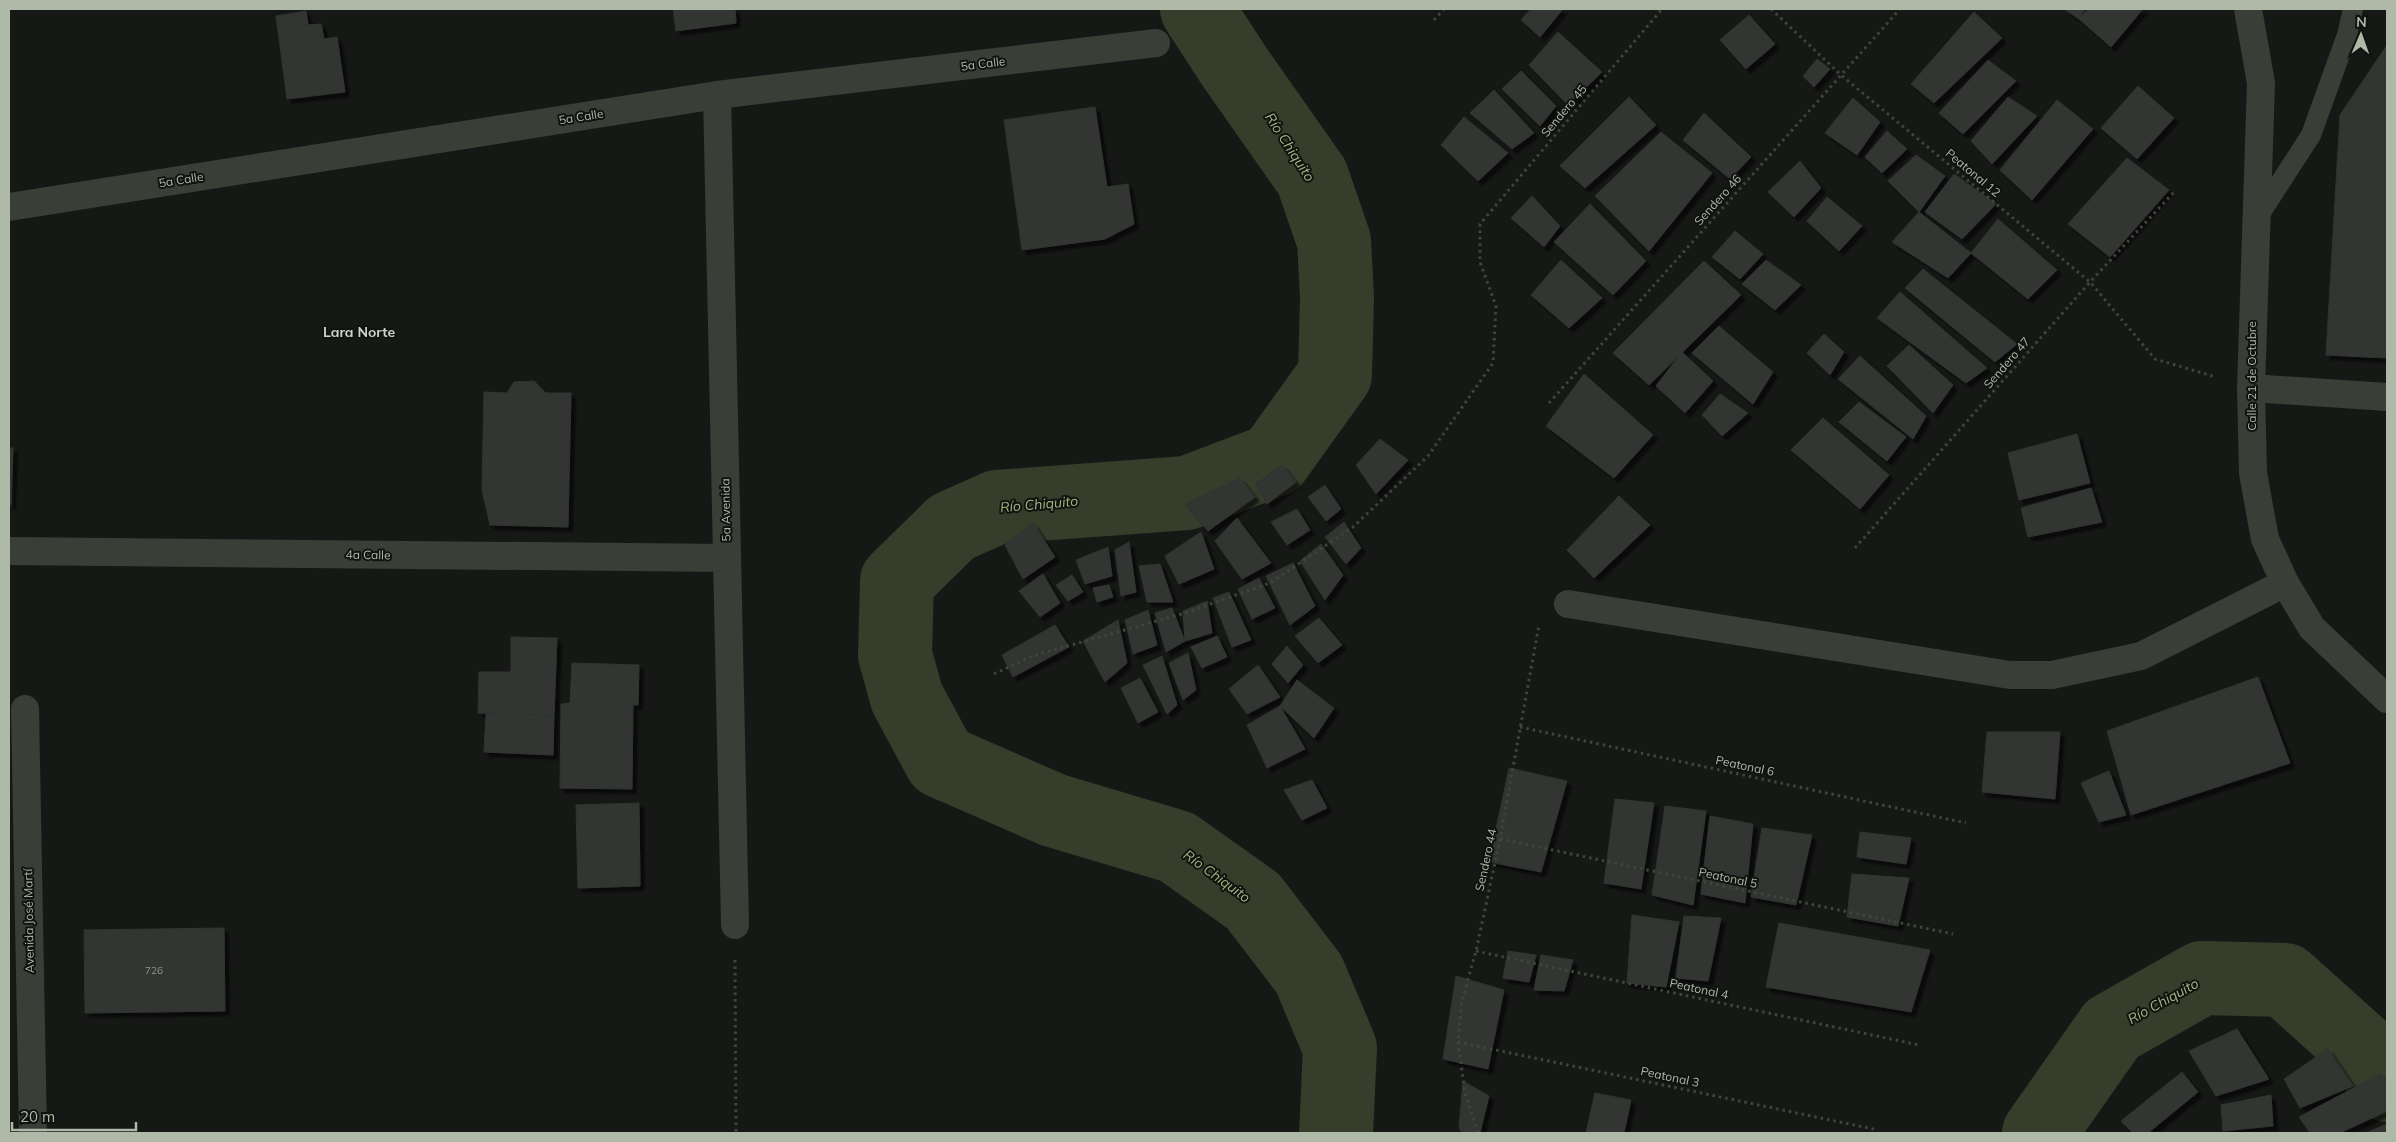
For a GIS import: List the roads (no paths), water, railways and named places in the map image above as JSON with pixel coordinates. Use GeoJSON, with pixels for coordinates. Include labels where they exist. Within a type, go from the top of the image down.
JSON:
{"type":"FeatureCollection","features":[{"type":"Feature","properties":{"kind":"street","name":"Calle 21 de Octubre"},"geometry":{"type":"LineString","coordinates":[[2248,9],[2261,83],[2251,388],[2253,473],[2265,539],[2286,583],[2312,628],[2387,699]]}},
{"type":"Feature","properties":{"kind":"street","name":"5a Calle"},"geometry":{"type":"LineString","coordinates":[[9,207],[717,95],[1156,43]]}},
{"type":"Feature","properties":{"kind":"street","name":"5a Avenida"},"geometry":{"type":"LineString","coordinates":[[717,95],[735,925]]}},
{"type":"Feature","properties":{"kind":"street"},"geometry":{"type":"LineString","coordinates":[[2251,388],[2387,397]]}},
{"type":"Feature","properties":{"kind":"street","name":"4a Calle"},"geometry":{"type":"LineString","coordinates":[[9,551],[727,558]]}},
{"type":"Feature","properties":{"kind":"street"},"geometry":{"type":"LineString","coordinates":[[1568,604],[2010,675],[2052,675],[2141,656],[2286,583]]}},
{"type":"Feature","properties":{"kind":"street","name":"Avenida José Martí"},"geometry":{"type":"LineString","coordinates":[[25,709],[33,1133]]}},
{"type":"Feature","properties":{"kind":"lane"},"geometry":{"type":"LineString","coordinates":[[2255,222],[2311,135],[2347,35],[2353,9]]}},
{"type":"Feature","properties":{"kind":"waterway","name":"Río Chiquito"},"geometry":{"type":"LineString","coordinates":[[1197,9],[1234,66],[1312,177],[1334,241],[1337,297],[1335,375],[1274,460],[1187,493],[997,507],[952,527],[897,581],[895,655],[907,698],[941,761],[1053,810],[1177,847],[1253,901],[1309,974],[1340,1048],[1336,1133]]}},
{"type":"Feature","properties":{"kind":"waterway","name":"Río Chiquito"},"geometry":{"type":"LineString","coordinates":[[2039,1133],[2112,1029],[2202,978],[2285,980],[2364,1051],[2387,1085]]}},
{"type":"Feature","properties":{"kind":"district","name":"Lara Norte"},"geometry":{"type":"Point","coordinates":[359,332]}}]}
